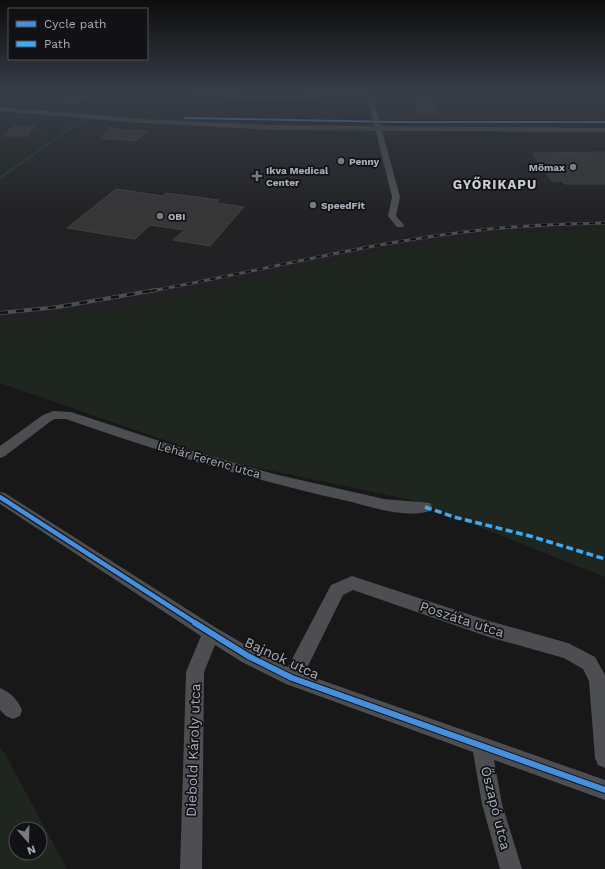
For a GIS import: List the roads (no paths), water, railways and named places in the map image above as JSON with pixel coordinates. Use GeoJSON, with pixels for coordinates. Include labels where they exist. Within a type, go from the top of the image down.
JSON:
{"type":"FeatureCollection","features":[{"type":"Feature","properties":{"kind":"street"},"geometry":{"type":"LineString","coordinates":[[380,134],[396,197],[392,216],[400,225]]}},
{"type":"Feature","properties":{"kind":"street","name":"Lehár Ferenc utca"},"geometry":{"type":"LineString","coordinates":[[3,450],[46,418],[53,415],[67,415],[221,466],[384,504],[408,508],[425,507]]}},
{"type":"Feature","properties":{"kind":"street","name":"Bajnok utca"},"geometry":{"type":"LineString","coordinates":[[0,497],[212,634],[248,656],[292,678],[605,790]]}},
{"type":"Feature","properties":{"kind":"street","name":"Poszáta utca"},"geometry":{"type":"LineString","coordinates":[[292,678],[337,590],[352,583],[489,629],[568,651],[589,663],[598,680],[605,758]]}},
{"type":"Feature","properties":{"kind":"street","name":"Diebold Károly utca"},"geometry":{"type":"LineString","coordinates":[[191,869],[195,672],[205,645],[212,634]]}},
{"type":"Feature","properties":{"kind":"street"},"geometry":{"type":"LineString","coordinates":[[0,697],[13,710]]}},
{"type":"Feature","properties":{"kind":"street","name":"Őszapó utca"},"geometry":{"type":"LineString","coordinates":[[482,746],[492,804],[511,869]]}},
{"type":"Feature","properties":{"kind":"waterway"},"geometry":{"type":"LineString","coordinates":[[0,178],[63,134]]}},
{"type":"Feature","properties":{"kind":"railway"},"geometry":{"type":"LineString","coordinates":[[151,291],[357,249],[439,235],[512,227],[605,223]]}},
{"type":"Feature","properties":{"kind":"railway"},"geometry":{"type":"LineString","coordinates":[[0,313],[58,307],[156,290]]}},
{"type":"Feature","properties":{"kind":"place","name":"Penny"},"geometry":{"type":"Point","coordinates":[341,161]}},
{"type":"Feature","properties":{"kind":"place","name":"Mömax"},"geometry":{"type":"Point","coordinates":[573,167]}},
{"type":"Feature","properties":{"kind":"place","name":"Ikva Medical Center"},"geometry":{"type":"Point","coordinates":[257,176]}},
{"type":"Feature","properties":{"kind":"place","name":"SpeedFit"},"geometry":{"type":"Point","coordinates":[313,205]}},
{"type":"Feature","properties":{"kind":"place","name":"OBI"},"geometry":{"type":"Point","coordinates":[160,216]}},
{"type":"Feature","properties":{"kind":"district","name":"GYŐRIKAPU"},"geometry":{"type":"Point","coordinates":[495,184]}}]}
